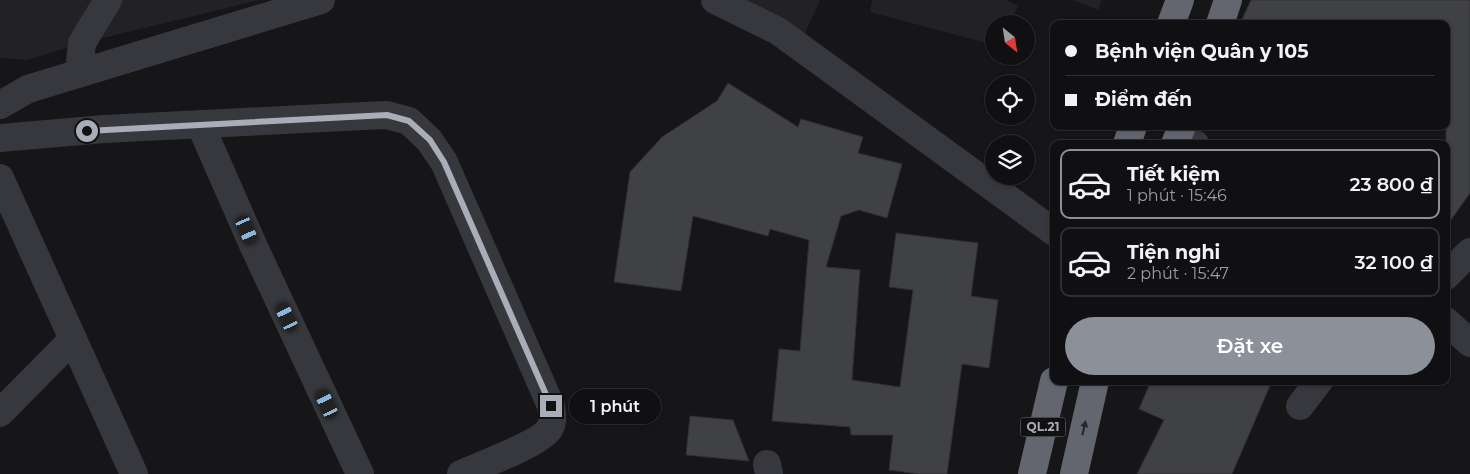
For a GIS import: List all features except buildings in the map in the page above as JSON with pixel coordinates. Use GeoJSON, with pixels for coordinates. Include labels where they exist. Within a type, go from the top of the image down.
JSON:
{"type":"FeatureCollection","features":[{"type":"Feature","properties":{"kind":"highway"},"geometry":{"type":"LineString","coordinates":[[1172,20],[1180,0]]}},
{"type":"Feature","properties":{"kind":"highway"},"geometry":{"type":"LineString","coordinates":[[1221,20],[1228,0]]}},
{"type":"Feature","properties":{"kind":"highway","name":"QL.21"},"geometry":{"type":"LineString","coordinates":[[1032,474],[1053,385]]}},
{"type":"Feature","properties":{"kind":"highway","name":"QL.21"},"geometry":{"type":"LineString","coordinates":[[1074,474],[1094,385]]}},
{"type":"Feature","properties":{"kind":"street"},"geometry":{"type":"LineString","coordinates":[[79,74],[82,43],[108,0]]}},
{"type":"Feature","properties":{"kind":"street"},"geometry":{"type":"LineString","coordinates":[[0,105],[28,89],[321,0]]}},
{"type":"Feature","properties":{"kind":"street"},"geometry":{"type":"LineString","coordinates":[[716,0],[778,31],[1050,229]]}},
{"type":"Feature","properties":{"kind":"street"},"geometry":{"type":"LineString","coordinates":[[0,138],[104,129],[387,115],[409,121],[430,140],[444,162],[551,406],[552,422],[542,437],[461,474]]}},
{"type":"Feature","properties":{"kind":"street"},"geometry":{"type":"LineString","coordinates":[[200,124],[254,248],[360,474]]}},
{"type":"Feature","properties":{"kind":"street"},"geometry":{"type":"LineString","coordinates":[[0,178],[134,474]]}},
{"type":"Feature","properties":{"kind":"street"},"geometry":{"type":"LineString","coordinates":[[1450,272],[1470,252]]}},
{"type":"Feature","properties":{"kind":"street"},"geometry":{"type":"LineString","coordinates":[[1450,324],[1470,342]]}},
{"type":"Feature","properties":{"kind":"street"},"geometry":{"type":"LineString","coordinates":[[0,413],[73,339]]}},
{"type":"Feature","properties":{"kind":"street"},"geometry":{"type":"LineString","coordinates":[[1300,406],[1316,385]]}},
{"type":"Feature","properties":{"kind":"shaded area"},"geometry":{"type":"Polygon","coordinates":[[[0,0],[260,0],[82,43],[27,60],[0,58],[0,0]]]}},
{"type":"Feature","properties":{"kind":"shaded area"},"geometry":{"type":"Polygon","coordinates":[[[727,0],[820,0],[802,40],[727,0]]]}},
{"type":"Feature","properties":{"kind":"shaded area"},"geometry":{"type":"Polygon","coordinates":[[[872,0],[1006,0],[1018,6],[1014,15],[985,15],[985,43],[870,12],[872,0]]]}},
{"type":"Feature","properties":{"kind":"shaded area"},"geometry":{"type":"Polygon","coordinates":[[[1073,0],[1102,0],[1098,10],[1073,0]]]}},
{"type":"Feature","properties":{"kind":"route"},"geometry":{"type":"LineString","coordinates":[[87,131],[387,115],[409,121],[430,140],[444,162],[551,406]]}}]}
